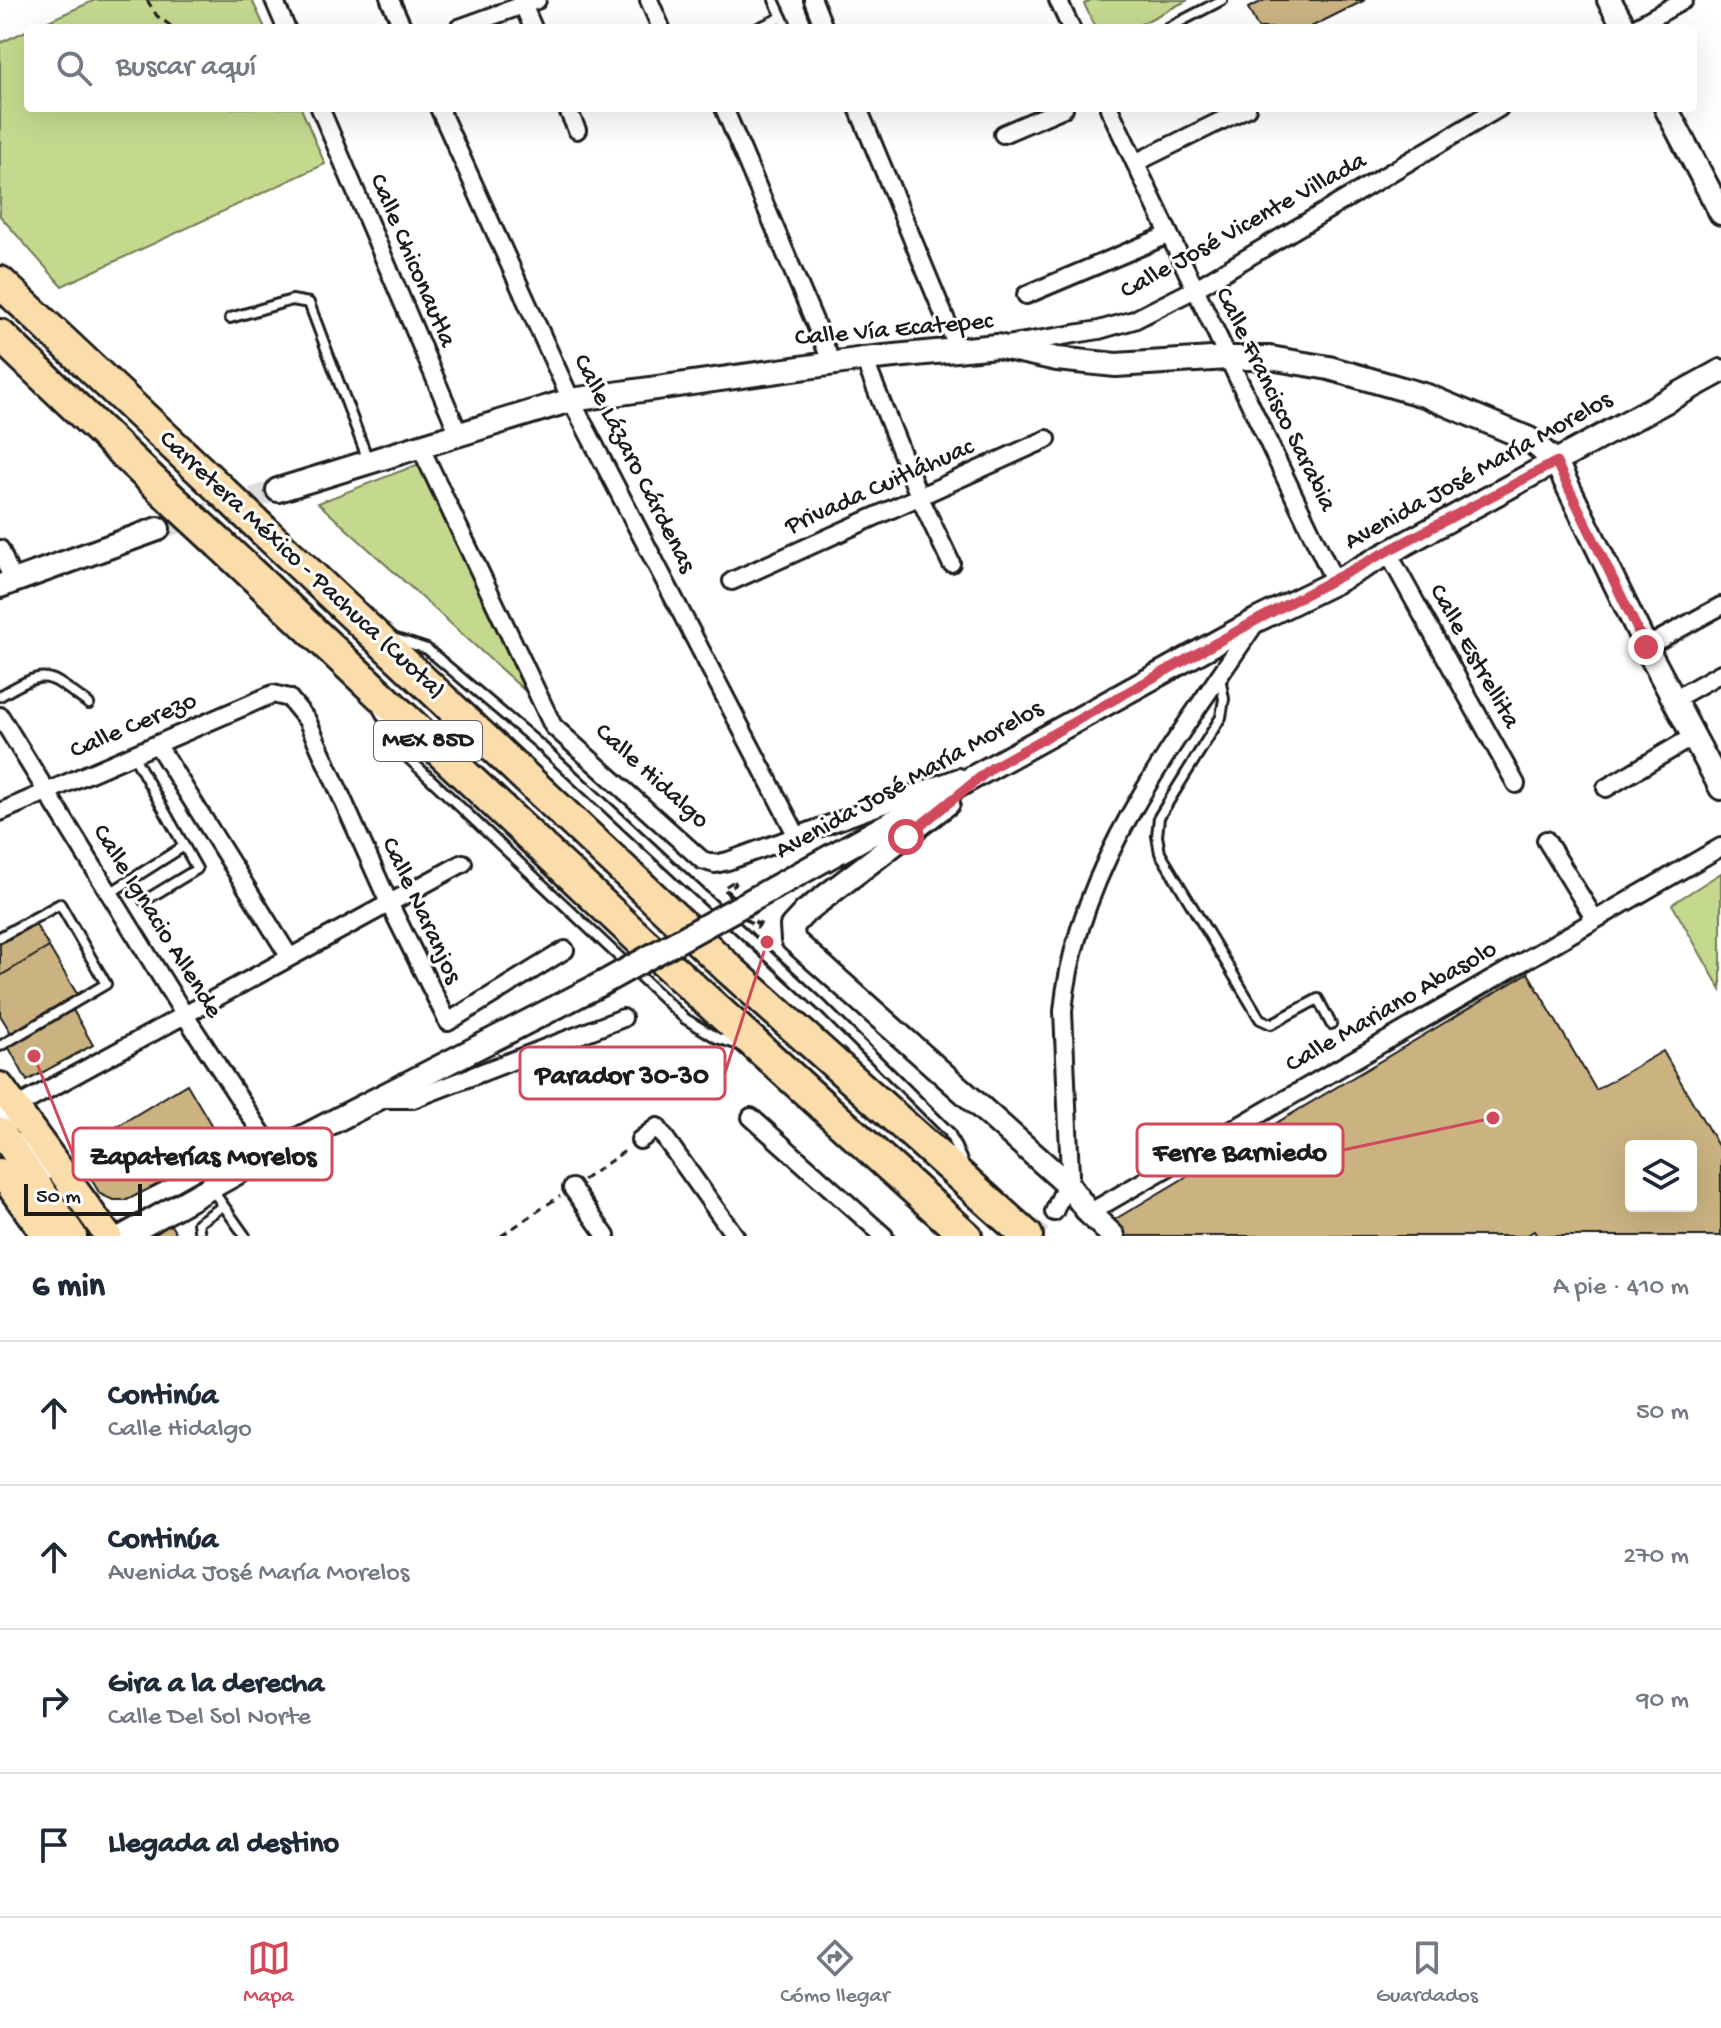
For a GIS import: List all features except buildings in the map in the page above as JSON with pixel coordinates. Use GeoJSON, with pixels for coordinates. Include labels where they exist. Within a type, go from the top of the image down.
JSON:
{"type":"FeatureCollection","features":[{"type":"Feature","properties":{"kind":"highway","name":"Carretera México - Pachuca (Cuota)"},"geometry":{"type":"LineString","coordinates":[[0,282],[728,968],[1027,1236]]}},
{"type":"Feature","properties":{"kind":"highway","name":"Carretera México - Pachuca (Cuota)"},"geometry":{"type":"LineString","coordinates":[[0,335],[761,1051],[966,1236]]}},
{"type":"Feature","properties":{"kind":"main road"},"geometry":{"type":"LineString","coordinates":[[1609,0],[1623,24]]}},
{"type":"Feature","properties":{"kind":"main road"},"geometry":{"type":"LineString","coordinates":[[1668,112],[1721,213]]}},
{"type":"Feature","properties":{"kind":"main road","name":"Calle Vía Ecatepec"},"geometry":{"type":"LineString","coordinates":[[278,490],[458,432],[571,400],[832,363],[997,346],[1057,359],[1116,365],[1270,358],[1329,368],[1427,396],[1529,439],[1556,462]]}},
{"type":"Feature","properties":{"kind":"main road","name":"Avenida José María Morelos"},"geometry":{"type":"LineString","coordinates":[[124,1236],[217,1197],[274,1152],[601,984],[736,902],[1001,763],[1257,620],[1335,582],[1721,371]]}},
{"type":"Feature","properties":{"kind":"main road"},"geometry":{"type":"LineString","coordinates":[[1556,462],[1646,647],[1721,788]]}},
{"type":"Feature","properties":{"kind":"main road"},"geometry":{"type":"LineString","coordinates":[[7,583],[158,529]]}},
{"type":"Feature","properties":{"kind":"main road"},"geometry":{"type":"LineString","coordinates":[[1001,763],[805,912],[790,933],[797,946],[1068,1185],[1089,1213],[1113,1236]]}},
{"type":"Feature","properties":{"kind":"main road"},"geometry":{"type":"LineString","coordinates":[[0,1086],[8,1109],[108,1236]]}},
{"type":"Feature","properties":{"kind":"main road"},"geometry":{"type":"LineString","coordinates":[[0,1131],[73,1236]]}},
{"type":"Feature","properties":{"kind":"main road"},"geometry":{"type":"LineString","coordinates":[[4,1168],[46,1235]]}},
{"type":"Feature","properties":{"kind":"street"},"geometry":{"type":"LineString","coordinates":[[274,0],[284,24]]}},
{"type":"Feature","properties":{"kind":"street"},"geometry":{"type":"LineString","coordinates":[[390,0],[401,24]]}},
{"type":"Feature","properties":{"kind":"street"},"geometry":{"type":"LineString","coordinates":[[649,0],[659,24]]}},
{"type":"Feature","properties":{"kind":"street"},"geometry":{"type":"LineString","coordinates":[[813,0],[822,24]]}},
{"type":"Feature","properties":{"kind":"street"},"geometry":{"type":"LineString","coordinates":[[1058,0],[1069,24]]}},
{"type":"Feature","properties":{"kind":"street"},"geometry":{"type":"LineString","coordinates":[[1641,24],[1684,0]]}},
{"type":"Feature","properties":{"kind":"street"},"geometry":{"type":"LineString","coordinates":[[469,24],[527,2],[532,24]]}},
{"type":"Feature","properties":{"kind":"street","name":"Calle Chiconautla"},"geometry":{"type":"LineString","coordinates":[[322,112],[458,432]]}},
{"type":"Feature","properties":{"kind":"street","name":"Calle Lázaro Cárdenas"},"geometry":{"type":"LineString","coordinates":[[441,112],[571,400],[797,836]]}},
{"type":"Feature","properties":{"kind":"street"},"geometry":{"type":"LineString","coordinates":[[569,112],[577,130]]}},
{"type":"Feature","properties":{"kind":"street"},"geometry":{"type":"LineString","coordinates":[[726,112],[832,363]]}},
{"type":"Feature","properties":{"kind":"street"},"geometry":{"type":"LineString","coordinates":[[860,112],[958,349]]}},
{"type":"Feature","properties":{"kind":"street"},"geometry":{"type":"LineString","coordinates":[[1003,134],[1055,112]]}},
{"type":"Feature","properties":{"kind":"street","name":"Calle Francisco Sarabia"},"geometry":{"type":"LineString","coordinates":[[1111,112],[1193,290],[1335,582]]}},
{"type":"Feature","properties":{"kind":"street"},"geometry":{"type":"LineString","coordinates":[[1135,163],[1239,112]]}},
{"type":"Feature","properties":{"kind":"street","name":"Calle José Vicente Villada"},"geometry":{"type":"LineString","coordinates":[[997,346],[1122,323],[1193,290],[1492,112]]}},
{"type":"Feature","properties":{"kind":"street"},"geometry":{"type":"LineString","coordinates":[[1026,295],[1168,235]]}},
{"type":"Feature","properties":{"kind":"street"},"geometry":{"type":"LineString","coordinates":[[864,359],[919,496],[951,563]]}},
{"type":"Feature","properties":{"kind":"street","name":"Privada Cuitláhuac"},"geometry":{"type":"LineString","coordinates":[[732,581],[1047,439]]}},
{"type":"Feature","properties":{"kind":"street","name":"Calle Hidalgo"},"geometry":{"type":"LineString","coordinates":[[419,444],[553,726],[702,860],[715,864],[728,861],[1001,763]]}},
{"type":"Feature","properties":{"kind":"street"},"geometry":{"type":"LineString","coordinates":[[0,549],[7,583]]}},
{"type":"Feature","properties":{"kind":"street","name":"Calle Estrellita"},"geometry":{"type":"LineString","coordinates":[[1388,553],[1516,784]]}},
{"type":"Feature","properties":{"kind":"street"},"geometry":{"type":"LineString","coordinates":[[1646,647],[1721,606]]}},
{"type":"Feature","properties":{"kind":"street"},"geometry":{"type":"LineString","coordinates":[[1054,1212],[1068,1185],[1063,1011],[1083,915],[1127,818],[1257,620]]}},
{"type":"Feature","properties":{"kind":"street"},"geometry":{"type":"LineString","coordinates":[[1675,699],[1721,673]]}},
{"type":"Feature","properties":{"kind":"street","name":"Calle Cerezo"},"geometry":{"type":"LineString","coordinates":[[0,812],[273,694],[289,698]]}},
{"type":"Feature","properties":{"kind":"street","name":"Calle Naranjos"},"geometry":{"type":"LineString","coordinates":[[289,698],[307,720],[389,903],[448,1022],[565,950]]}},
{"type":"Feature","properties":{"kind":"street","name":"Calle Ignacio Allende"},"geometry":{"type":"LineString","coordinates":[[0,716],[184,1014],[274,1152]]}},
{"type":"Feature","properties":{"kind":"street"},"geometry":{"type":"LineString","coordinates":[[1606,788],[1694,736]]}},
{"type":"Feature","properties":{"kind":"street"},"geometry":{"type":"LineString","coordinates":[[157,744],[289,956]]}},
{"type":"Feature","properties":{"kind":"street"},"geometry":{"type":"LineString","coordinates":[[1546,840],[1594,918]]}},
{"type":"Feature","properties":{"kind":"street","name":"Calle Mariano Abasolo"},"geometry":{"type":"LineString","coordinates":[[1089,1213],[1721,847]]}},
{"type":"Feature","properties":{"kind":"street"},"geometry":{"type":"LineString","coordinates":[[8,1109],[463,863]]}},
{"type":"Feature","properties":{"kind":"street"},"geometry":{"type":"LineString","coordinates":[[378,1099],[413,1099],[623,1018]]}},
{"type":"Feature","properties":{"kind":"street"},"geometry":{"type":"LineString","coordinates":[[751,1117],[884,1236]]}},
{"type":"Feature","properties":{"kind":"street"},"geometry":{"type":"LineString","coordinates":[[640,1140],[657,1127],[735,1236]]}},
{"type":"Feature","properties":{"kind":"street"},"geometry":{"type":"LineString","coordinates":[[572,1188],[606,1236]]}},
{"type":"Feature","properties":{"kind":"lane"},"geometry":{"type":"LineString","coordinates":[[774,0],[785,24]]}},
{"type":"Feature","properties":{"kind":"lane"},"geometry":{"type":"LineString","coordinates":[[1176,24],[1222,0]]}},
{"type":"Feature","properties":{"kind":"lane"},"geometry":{"type":"LineString","coordinates":[[767,24],[782,17]]}},
{"type":"Feature","properties":{"kind":"lane"},"geometry":{"type":"LineString","coordinates":[[230,318],[292,300],[309,303],[368,461]]}},
{"type":"Feature","properties":{"kind":"lane"},"geometry":{"type":"LineString","coordinates":[[0,696],[40,676],[55,679],[89,704]]}},
{"type":"Feature","properties":{"kind":"lane"},"geometry":{"type":"LineString","coordinates":[[1220,676],[1224,699],[1221,717],[1159,817],[1160,853],[1260,1019],[1271,1024],[1318,999],[1331,1024]]}},
{"type":"Feature","properties":{"kind":"lane"},"geometry":{"type":"LineString","coordinates":[[132,754],[197,869],[144,901]]}},
{"type":"Feature","properties":{"kind":"lane"},"geometry":{"type":"LineString","coordinates":[[110,893],[184,846]]}},
{"type":"Feature","properties":{"kind":"lane"},"geometry":{"type":"LineString","coordinates":[[0,937],[60,904],[106,984],[0,1046]]}},
{"type":"Feature","properties":{"kind":"lane"},"geometry":{"type":"LineString","coordinates":[[8,1109],[59,1189]]}},
{"type":"Feature","properties":{"kind":"lane"},"geometry":{"type":"LineString","coordinates":[[200,1236],[198,1223],[217,1197],[245,1236]]}},
{"type":"Feature","properties":{"kind":"path"},"geometry":{"type":"LineString","coordinates":[[147,0],[157,16],[168,24]]}},
{"type":"Feature","properties":{"kind":"path"},"geometry":{"type":"LineString","coordinates":[[736,902],[757,928],[765,923],[757,924]]}},
{"type":"Feature","properties":{"kind":"green space"},"geometry":{"type":"Polygon","coordinates":[[[95,0],[252,0],[263,24],[42,24],[95,0]]]}},
{"type":"Feature","properties":{"kind":"green space"},"geometry":{"type":"Polygon","coordinates":[[[1091,0],[1188,0],[1141,24],[1094,24],[1084,4],[1091,0]]]}},
{"type":"Feature","properties":{"kind":"green space"},"geometry":{"type":"Polygon","coordinates":[[[24,32],[24,112],[303,112],[325,164],[62,286],[0,216],[0,43],[24,32]]]}},
{"type":"Feature","properties":{"kind":"green space"},"geometry":{"type":"Polygon","coordinates":[[[419,464],[525,691],[318,503],[419,464]]]}},
{"type":"Feature","properties":{"kind":"green space"},"geometry":{"type":"Polygon","coordinates":[[[1721,873],[1721,990],[1672,904],[1721,873]]]}},
{"type":"Feature","properties":{"kind":"tunnel"},"geometry":{"type":"LineString","coordinates":[[158,529],[278,490]]}},
{"type":"Feature","properties":{"kind":"tunnel"},"geometry":{"type":"LineString","coordinates":[[1032,1236],[1054,1212]]}},
{"type":"Feature","properties":{"kind":"place","name":"Parador 30-30"},"geometry":{"type":"Point","coordinates":[767,942]}},
{"type":"Feature","properties":{"kind":"place","name":"Zapaterías Morelos"},"geometry":{"type":"Point","coordinates":[34,1056]}},
{"type":"Feature","properties":{"kind":"place","name":"Ferre Barniedo"},"geometry":{"type":"Point","coordinates":[1493,1118]}},
{"type":"Feature","properties":{"kind":"route"},"geometry":{"type":"LineString","coordinates":[[906,837],[993,767],[1257,620],[1335,582],[1556,462],[1646,647]]}}]}
